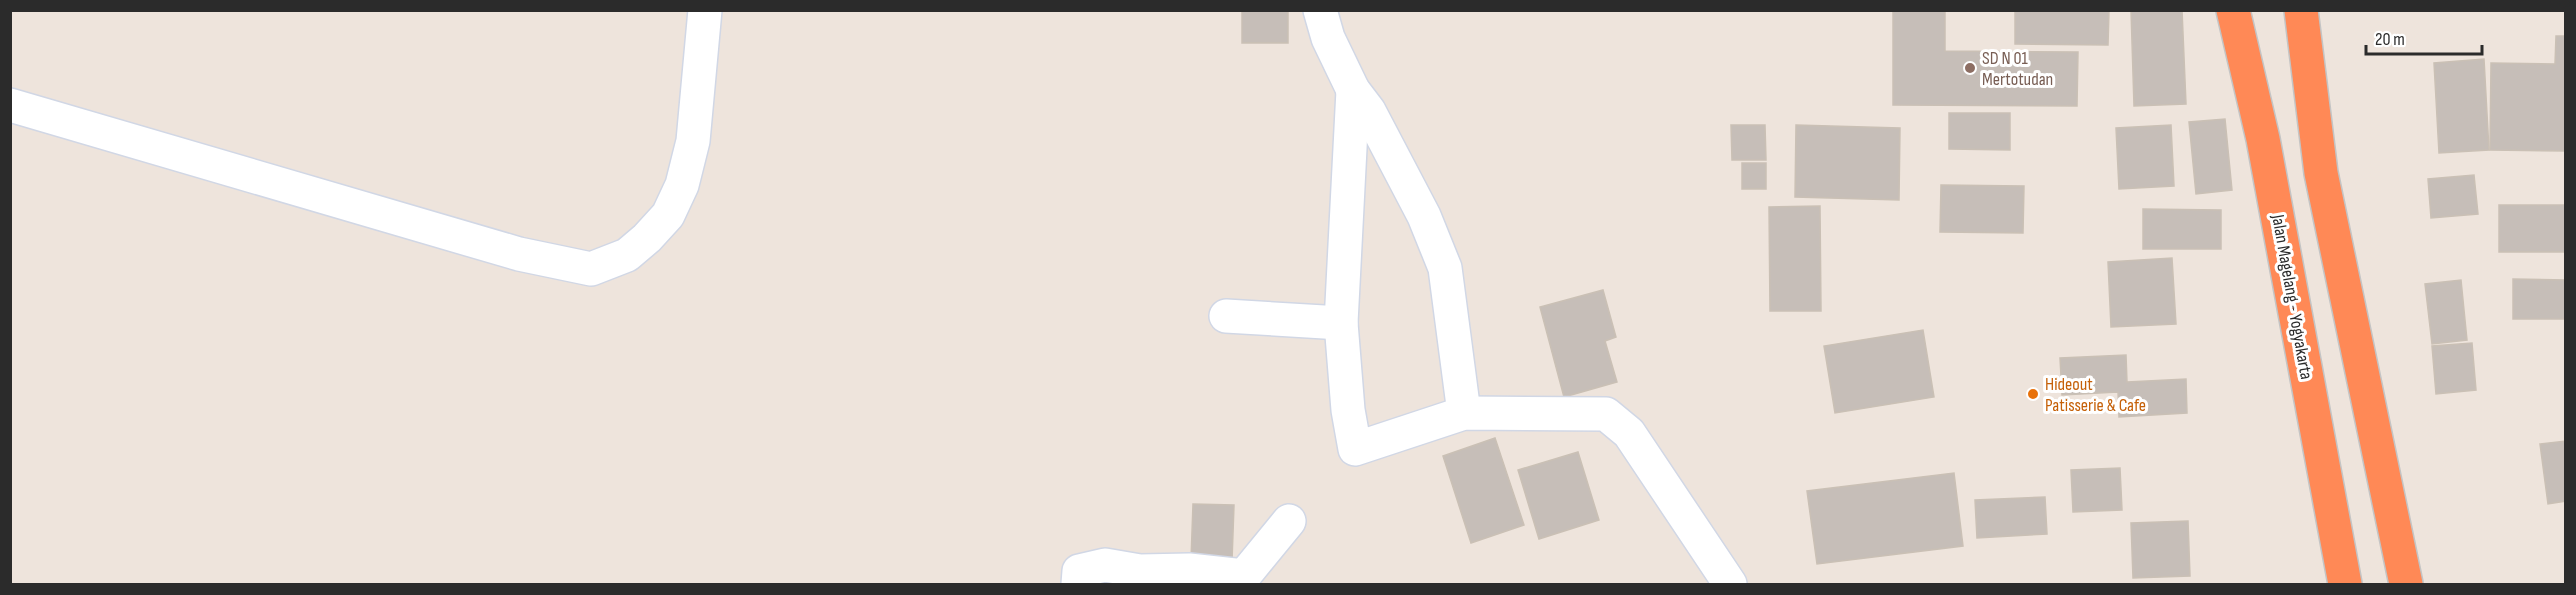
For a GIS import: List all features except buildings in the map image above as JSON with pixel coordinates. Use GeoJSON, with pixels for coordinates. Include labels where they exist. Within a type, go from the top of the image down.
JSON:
{"type":"FeatureCollection","features":[{"type":"Feature","properties":{"kind":"highway","name":"Jalan Magelang - Yogyakarta"},"geometry":{"type":"LineString","coordinates":[[2233,10],[2263,139],[2344,585]]}},
{"type":"Feature","properties":{"kind":"highway"},"geometry":{"type":"LineString","coordinates":[[2301,10],[2321,173],[2406,585]]}},
{"type":"Feature","properties":{"kind":"street"},"geometry":{"type":"LineString","coordinates":[[10,105],[519,254],[591,269],[627,255],[669,215],[682,185],[693,141],[705,10]]}},
{"type":"Feature","properties":{"kind":"street"},"geometry":{"type":"LineString","coordinates":[[1320,10],[1328,38],[1424,216],[1444,268],[1464,413]]}},
{"type":"Feature","properties":{"kind":"street"},"geometry":{"type":"LineString","coordinates":[[1361,101],[1341,323],[1348,410],[1355,449],[1464,413],[1606,414],[1629,433],[1730,585]]}},
{"type":"Feature","properties":{"kind":"street"},"geometry":{"type":"LineString","coordinates":[[1226,316],[1341,323]]}},
{"type":"Feature","properties":{"kind":"street"},"geometry":{"type":"LineString","coordinates":[[1078,585],[1079,571],[1105,565],[1140,571],[1190,570],[1244,580],[1289,521]]}},
{"type":"Feature","properties":{"kind":"place","name":"SD N 01 Mertotudan"},"geometry":{"type":"Point","coordinates":[1970,68]}},
{"type":"Feature","properties":{"kind":"place","name":"Hideout Patisserie & Cafe"},"geometry":{"type":"Point","coordinates":[2033,394]}}]}
